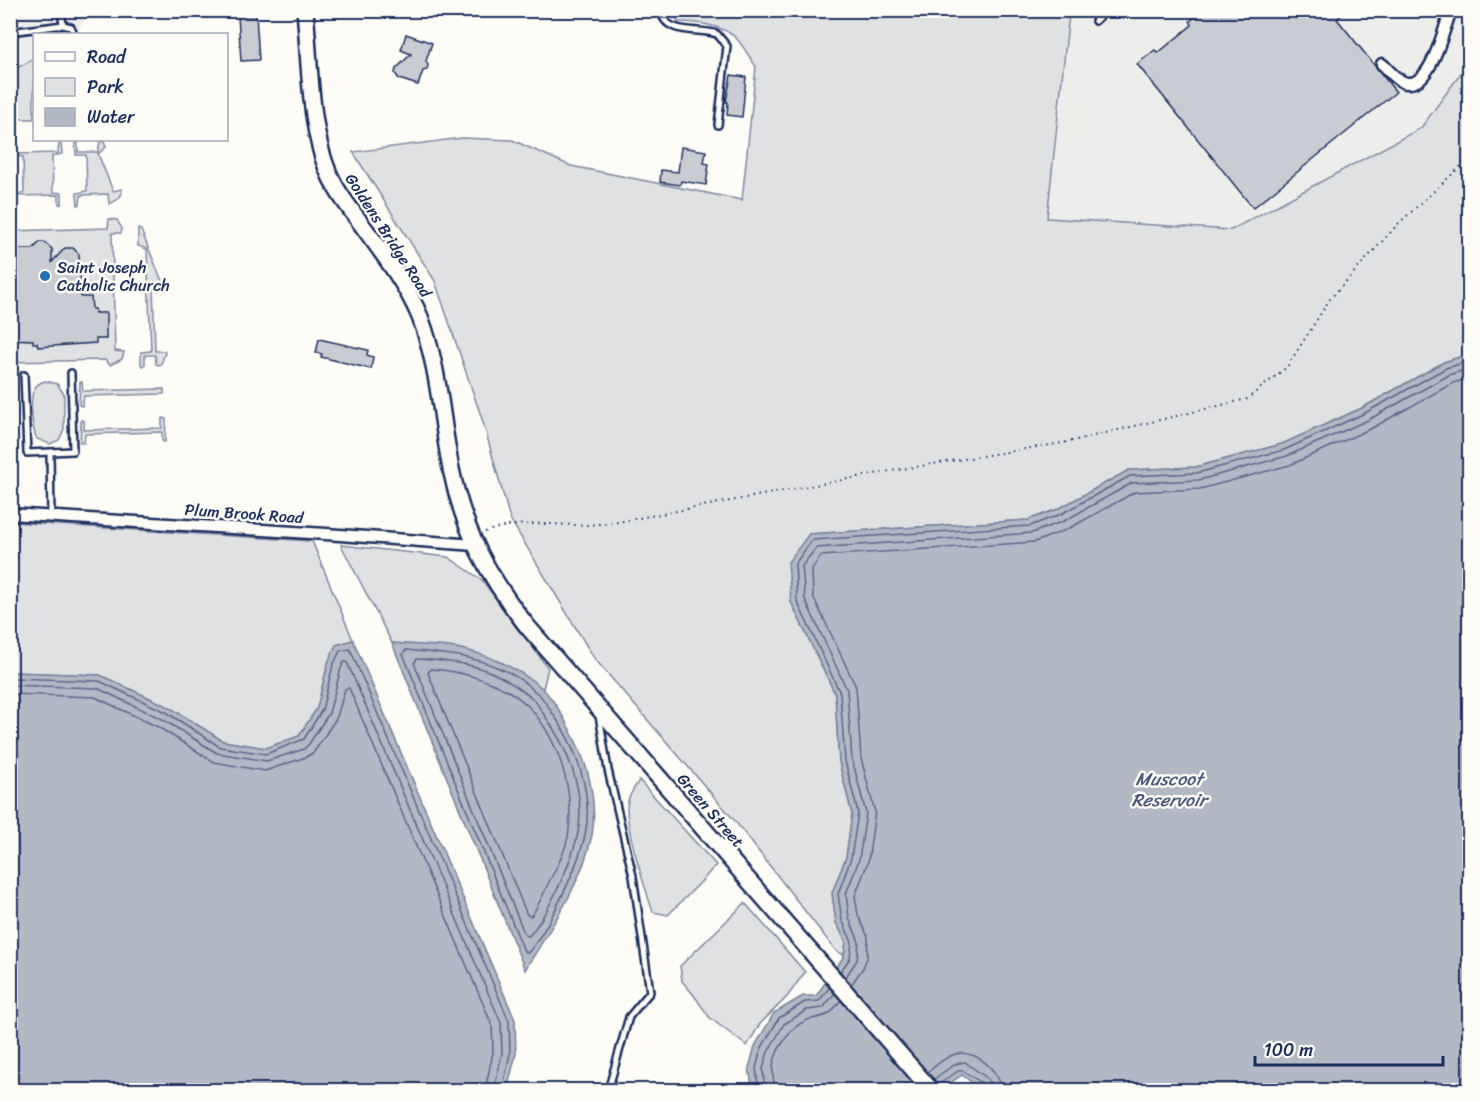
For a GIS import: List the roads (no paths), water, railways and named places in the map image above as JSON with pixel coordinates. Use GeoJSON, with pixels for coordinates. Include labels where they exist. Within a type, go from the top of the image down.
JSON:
{"type":"FeatureCollection","features":[{"type":"Feature","properties":{"kind":"main road","name":"Goldens Bridge Road"},"geometry":{"type":"LineString","coordinates":[[305,10],[315,119],[324,161],[332,181],[393,268],[420,317],[434,367],[457,494],[473,541]]}},
{"type":"Feature","properties":{"kind":"main road","name":"Green Street"},"geometry":{"type":"LineString","coordinates":[[473,541],[508,602],[527,626],[931,1090]]}},
{"type":"Feature","properties":{"kind":"street"},"geometry":{"type":"LineString","coordinates":[[1382,64],[1400,80],[1409,84],[1419,80],[1430,67],[1448,19],[1449,10]]}},
{"type":"Feature","properties":{"kind":"street","name":"Plum Brook Road"},"geometry":{"type":"LineString","coordinates":[[10,514],[473,541]]}},
{"type":"Feature","properties":{"kind":"lane"},"geometry":{"type":"LineString","coordinates":[[60,10],[63,25]]}},
{"type":"Feature","properties":{"kind":"lane"},"geometry":{"type":"LineString","coordinates":[[661,10],[663,20],[672,27],[717,34],[727,46],[718,125]]}},
{"type":"Feature","properties":{"kind":"lane"},"geometry":{"type":"LineString","coordinates":[[1095,21],[1107,10]]}},
{"type":"Feature","properties":{"kind":"lane"},"geometry":{"type":"LineString","coordinates":[[10,32],[63,25],[71,27],[74,33]]}},
{"type":"Feature","properties":{"kind":"lane"},"geometry":{"type":"LineString","coordinates":[[24,375],[27,453],[73,451],[71,373]]}},
{"type":"Feature","properties":{"kind":"lane"},"geometry":{"type":"LineString","coordinates":[[50,452],[51,516]]}},
{"type":"Feature","properties":{"kind":"lane"},"geometry":{"type":"LineString","coordinates":[[597,707],[608,771],[633,876],[650,992],[629,1017],[609,1087],[604,1090]]}},
{"type":"Feature","properties":{"kind":"water","name":"Muscoot Reservoir"},"geometry":{"type":"Polygon","coordinates":[[[1469,354],[1469,1090],[982,1090],[962,1075],[940,1090],[748,1090],[752,1086],[749,1068],[755,1046],[774,1013],[803,996],[816,996],[844,956],[846,942],[836,922],[832,893],[846,857],[852,814],[839,762],[835,694],[791,602],[788,562],[809,534],[1028,520],[1058,509],[1129,470],[1196,467],[1282,444],[1362,408],[1444,362],[1469,354]]]}},
{"type":"Feature","properties":{"kind":"water"},"geometry":{"type":"Polygon","coordinates":[[[353,640],[515,1020],[516,1054],[507,1090],[11,1090],[11,672],[100,675],[169,707],[223,741],[266,748],[299,736],[317,708],[328,663],[336,645],[353,640]]]}},
{"type":"Feature","properties":{"kind":"water"},"geometry":{"type":"Polygon","coordinates":[[[392,643],[467,650],[501,662],[523,674],[542,688],[553,700],[578,746],[591,789],[594,813],[592,835],[573,888],[525,970],[392,643]]]}},
{"type":"Feature","properties":{"kind":"place","name":"Saint Joseph Catholic Church"},"geometry":{"type":"Point","coordinates":[45,276]}}]}
